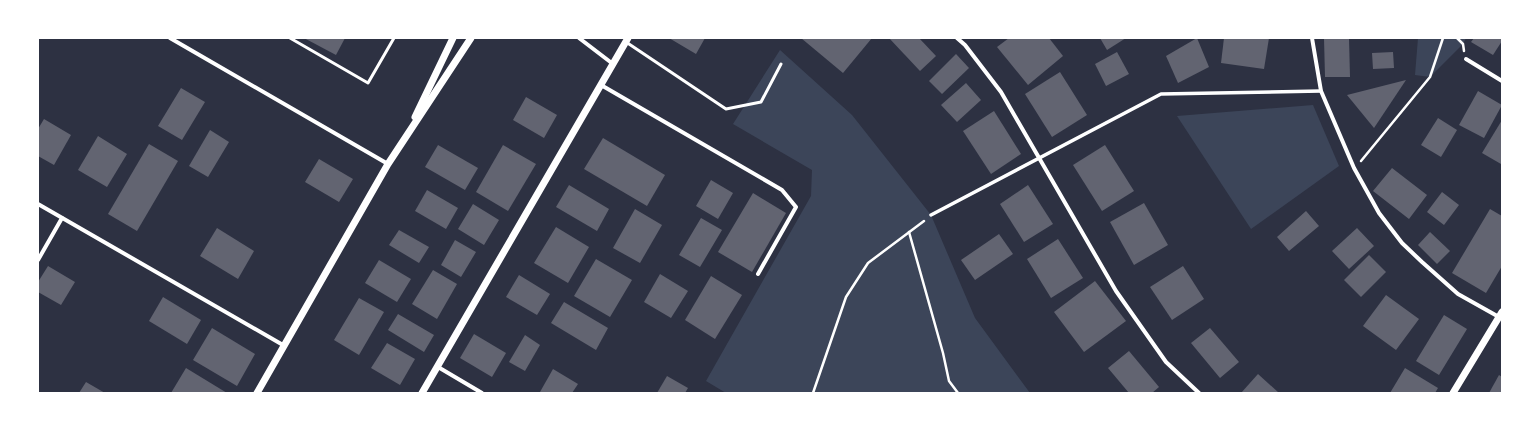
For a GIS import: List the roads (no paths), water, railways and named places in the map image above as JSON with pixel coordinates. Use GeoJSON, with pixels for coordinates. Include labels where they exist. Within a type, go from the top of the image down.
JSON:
{"type":"FeatureCollection","features":[{"type":"Feature","properties":{"kind":"street"},"geometry":{"type":"LineString","coordinates":[[170,38],[388,164]]}},
{"type":"Feature","properties":{"kind":"street"},"geometry":{"type":"LineString","coordinates":[[402,142],[453,38]]}},
{"type":"Feature","properties":{"kind":"street"},"geometry":{"type":"LineString","coordinates":[[257,393],[388,164],[471,38]]}},
{"type":"Feature","properties":{"kind":"street"},"geometry":{"type":"LineString","coordinates":[[579,38],[613,64]]}},
{"type":"Feature","properties":{"kind":"street"},"geometry":{"type":"LineString","coordinates":[[957,38],[965,45],[1001,92],[1116,291],[1166,362],[1199,393]]}},
{"type":"Feature","properties":{"kind":"street"},"geometry":{"type":"LineString","coordinates":[[1312,38],[1321,91],[1354,168],[1379,213],[1402,243],[1458,294],[1500,314],[1453,393]]}},
{"type":"Feature","properties":{"kind":"street"},"geometry":{"type":"LineString","coordinates":[[422,393],[627,40]]}},
{"type":"Feature","properties":{"kind":"street"},"geometry":{"type":"LineString","coordinates":[[1466,59],[1502,81]]}},
{"type":"Feature","properties":{"kind":"street"},"geometry":{"type":"LineString","coordinates":[[602,85],[782,190],[796,207],[758,274]]}},
{"type":"Feature","properties":{"kind":"street"},"geometry":{"type":"LineString","coordinates":[[931,215],[1040,160],[1161,94],[1321,91]]}},
{"type":"Feature","properties":{"kind":"street"},"geometry":{"type":"LineString","coordinates":[[38,204],[284,345]]}},
{"type":"Feature","properties":{"kind":"street"},"geometry":{"type":"LineString","coordinates":[[38,260],[62,218]]}},
{"type":"Feature","properties":{"kind":"street"},"geometry":{"type":"LineString","coordinates":[[438,367],[482,393]]}},
{"type":"Feature","properties":{"kind":"lane"},"geometry":{"type":"LineString","coordinates":[[290,38],[368,83],[394,38]]}},
{"type":"Feature","properties":{"kind":"lane"},"geometry":{"type":"LineString","coordinates":[[627,40],[726,109],[761,102],[780,64]]}}]}
